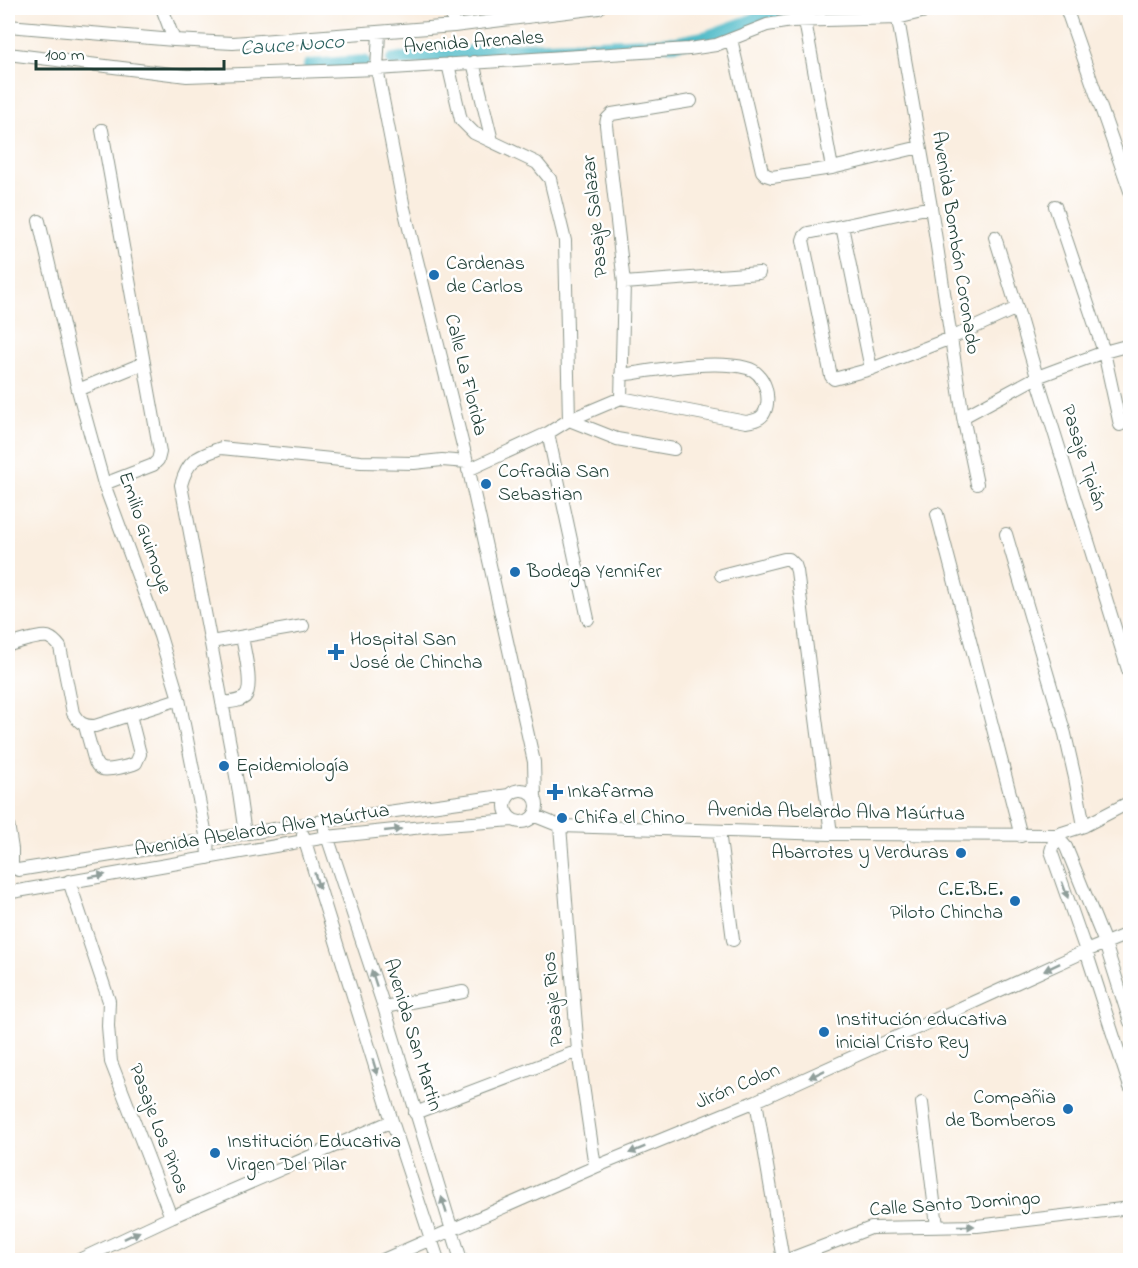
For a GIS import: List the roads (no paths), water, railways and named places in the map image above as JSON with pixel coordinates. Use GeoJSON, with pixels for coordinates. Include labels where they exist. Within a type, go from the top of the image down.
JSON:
{"type":"FeatureCollection","features":[{"type":"Feature","properties":{"kind":"street"},"geometry":{"type":"LineString","coordinates":[[162,8],[174,40]]}},
{"type":"Feature","properties":{"kind":"street"},"geometry":{"type":"LineString","coordinates":[[451,8],[454,26]]}},
{"type":"Feature","properties":{"kind":"street","name":"Avenida Arenales"},"geometry":{"type":"LineString","coordinates":[[8,26],[233,43],[454,26],[599,8]]}},
{"type":"Feature","properties":{"kind":"street","name":"Avenida Arenales"},"geometry":{"type":"LineString","coordinates":[[8,54],[187,76],[377,69],[689,49],[716,45],[767,25],[791,21],[897,14],[938,8]]}},
{"type":"Feature","properties":{"kind":"street"},"geometry":{"type":"LineString","coordinates":[[1066,8],[1131,191]]}},
{"type":"Feature","properties":{"kind":"street","name":"Avenida Bombón Coronado"},"geometry":{"type":"LineString","coordinates":[[897,14],[931,207],[963,417],[977,484]]}},
{"type":"Feature","properties":{"kind":"street"},"geometry":{"type":"LineString","coordinates":[[805,21],[832,168]]}},
{"type":"Feature","properties":{"kind":"street","name":"Calle La Florida"},"geometry":{"type":"LineString","coordinates":[[379,33],[377,69],[404,208],[468,466],[534,762],[535,797]]}},
{"type":"Feature","properties":{"kind":"street"},"geometry":{"type":"LineString","coordinates":[[731,39],[762,171],[766,175],[772,177],[832,168],[920,147]]}},
{"type":"Feature","properties":{"kind":"street"},"geometry":{"type":"LineString","coordinates":[[472,62],[492,141]]}},
{"type":"Feature","properties":{"kind":"street"},"geometry":{"type":"LineString","coordinates":[[448,64],[461,120],[474,133],[537,163],[550,179],[565,241],[569,420]]}},
{"type":"Feature","properties":{"kind":"street","name":"Pasaje Salazar"},"geometry":{"type":"LineString","coordinates":[[621,398],[624,283],[607,119],[612,114],[692,101]]}},
{"type":"Feature","properties":{"kind":"street"},"geometry":{"type":"LineString","coordinates":[[102,130],[160,452],[158,460],[153,465],[104,484]]}},
{"type":"Feature","properties":{"kind":"street"},"geometry":{"type":"LineString","coordinates":[[1054,206],[1104,352],[1120,424]]}},
{"type":"Feature","properties":{"kind":"street"},"geometry":{"type":"LineString","coordinates":[[931,207],[808,233],[804,237],[831,375],[834,379],[871,369],[951,339],[1017,308]]}},
{"type":"Feature","properties":{"kind":"street","name":"Emilio Guimoye"},"geometry":{"type":"LineString","coordinates":[[39,221],[78,390],[104,484],[160,636],[179,699],[207,840],[208,858]]}},
{"type":"Feature","properties":{"kind":"street"},"geometry":{"type":"LineString","coordinates":[[842,226],[871,369]]}},
{"type":"Feature","properties":{"kind":"street","name":"Pasaje Tipián"},"geometry":{"type":"LineString","coordinates":[[994,237],[1131,676]]}},
{"type":"Feature","properties":{"kind":"street"},"geometry":{"type":"LineString","coordinates":[[624,283],[759,273]]}},
{"type":"Feature","properties":{"kind":"street"},"geometry":{"type":"LineString","coordinates":[[963,417],[1037,377],[1104,352],[1131,345]]}},
{"type":"Feature","properties":{"kind":"street"},"geometry":{"type":"LineString","coordinates":[[78,390],[144,363]]}},
{"type":"Feature","properties":{"kind":"street"},"geometry":{"type":"LineString","coordinates":[[245,834],[181,485],[185,471],[203,455],[221,448],[361,462],[414,463],[442,460],[468,466],[548,433],[569,420],[621,398],[746,422],[754,421],[762,416],[766,407],[764,383],[757,372],[749,368],[729,365],[695,365],[621,375]]}},
{"type":"Feature","properties":{"kind":"street"},"geometry":{"type":"LineString","coordinates":[[569,420],[617,439],[674,449]]}},
{"type":"Feature","properties":{"kind":"street"},"geometry":{"type":"LineString","coordinates":[[548,433],[588,620]]}},
{"type":"Feature","properties":{"kind":"street"},"geometry":{"type":"LineString","coordinates":[[937,514],[1021,836]]}},
{"type":"Feature","properties":{"kind":"street"},"geometry":{"type":"LineString","coordinates":[[1006,534],[1065,734],[1084,826]]}},
{"type":"Feature","properties":{"kind":"street"},"geometry":{"type":"LineString","coordinates":[[721,575],[784,559],[789,559],[795,565],[831,834]]}},
{"type":"Feature","properties":{"kind":"street"},"geometry":{"type":"LineString","coordinates":[[211,642],[303,626]]}},
{"type":"Feature","properties":{"kind":"street"},"geometry":{"type":"LineString","coordinates":[[8,645],[42,637],[56,642],[60,647],[73,713],[78,722],[85,726],[95,726],[179,699]]}},
{"type":"Feature","properties":{"kind":"street"},"geometry":{"type":"LineString","coordinates":[[222,703],[237,701],[249,692],[242,637]]}},
{"type":"Feature","properties":{"kind":"street"},"geometry":{"type":"LineString","coordinates":[[85,726],[97,766],[104,770],[132,765],[136,763],[140,754],[130,715]]}},
{"type":"Feature","properties":{"kind":"street"},"geometry":{"type":"LineString","coordinates":[[523,790],[532,793],[535,797],[538,806],[534,816],[527,822],[513,820],[506,813],[506,799],[513,792],[523,790]]}},
{"type":"Feature","properties":{"kind":"street","name":"Avenida Abelardo Alva Maúrtua"},"geometry":{"type":"LineString","coordinates":[[12,869],[509,795]]}},
{"type":"Feature","properties":{"kind":"street","name":"Avenida Abelardo Alva Maúrtua"},"geometry":{"type":"LineString","coordinates":[[534,816],[560,826],[831,834],[1021,836],[1056,835],[1084,826],[1131,802]]}},
{"type":"Feature","properties":{"kind":"street"},"geometry":{"type":"LineString","coordinates":[[430,806],[433,826]]}},
{"type":"Feature","properties":{"kind":"street","name":"Avenida Abelardo Alva Maúrtua"},"geometry":{"type":"LineString","coordinates":[[13,890],[327,837],[513,820]]}},
{"type":"Feature","properties":{"kind":"street","name":"Avenida San Martin"},"geometry":{"type":"LineString","coordinates":[[324,821],[327,837],[384,1007],[461,1260]]}},
{"type":"Feature","properties":{"kind":"street"},"geometry":{"type":"LineString","coordinates":[[8,824],[12,869],[21,872],[23,880],[21,887],[13,890]]}},
{"type":"Feature","properties":{"kind":"street"},"geometry":{"type":"LineString","coordinates":[[301,825],[304,842],[438,1260]]}},
{"type":"Feature","properties":{"kind":"street","name":"Pasaje Rios"},"geometry":{"type":"LineString","coordinates":[[560,826],[578,1051],[595,1167]]}},
{"type":"Feature","properties":{"kind":"street"},"geometry":{"type":"LineString","coordinates":[[719,831],[733,940]]}},
{"type":"Feature","properties":{"kind":"street"},"geometry":{"type":"LineString","coordinates":[[1056,835],[1066,847],[1105,943],[1131,1022]]}},
{"type":"Feature","properties":{"kind":"street"},"geometry":{"type":"LineString","coordinates":[[1056,835],[1051,851],[1131,1087]]}},
{"type":"Feature","properties":{"kind":"street","name":"Pasaje Los Pinos"},"geometry":{"type":"LineString","coordinates":[[69,881],[109,1001],[108,1026],[111,1062],[171,1217]]}},
{"type":"Feature","properties":{"kind":"street","name":"Jirón Colon"},"geometry":{"type":"LineString","coordinates":[[383,1260],[595,1167],[756,1101],[1086,951],[1131,933]]}},
{"type":"Feature","properties":{"kind":"street"},"geometry":{"type":"LineString","coordinates":[[384,1007],[463,992]]}},
{"type":"Feature","properties":{"kind":"street"},"geometry":{"type":"LineString","coordinates":[[415,1113],[578,1051]]}},
{"type":"Feature","properties":{"kind":"street"},"geometry":{"type":"LineString","coordinates":[[756,1101],[783,1260]]}},
{"type":"Feature","properties":{"kind":"street"},"geometry":{"type":"LineString","coordinates":[[922,1103],[938,1226]]}},
{"type":"Feature","properties":{"kind":"street"},"geometry":{"type":"LineString","coordinates":[[79,1260],[171,1217],[392,1121]]}},
{"type":"Feature","properties":{"kind":"street","name":"Calle Santo Domingo"},"geometry":{"type":"LineString","coordinates":[[787,1260],[871,1228],[977,1226],[1131,1208]]}},
{"type":"Feature","properties":{"kind":"waterway","name":"Cauce Noco"},"geometry":{"type":"LineString","coordinates":[[393,60],[496,50],[677,43],[707,37],[768,15],[825,8],[882,10],[894,8]]}},
{"type":"Feature","properties":{"kind":"waterway","name":"Cauce Noco"},"geometry":{"type":"LineString","coordinates":[[310,66],[364,62]]}},
{"type":"Feature","properties":{"kind":"place","name":"Cardenas de Carlos"},"geometry":{"type":"Point","coordinates":[434,275]}},
{"type":"Feature","properties":{"kind":"place","name":"Cofradia San Sebastian"},"geometry":{"type":"Point","coordinates":[486,484]}},
{"type":"Feature","properties":{"kind":"place","name":"Bodega Yennifer"},"geometry":{"type":"Point","coordinates":[515,572]}},
{"type":"Feature","properties":{"kind":"place","name":"Hospital San José de Chincha"},"geometry":{"type":"Point","coordinates":[336,652]}},
{"type":"Feature","properties":{"kind":"place","name":"Epidemiología"},"geometry":{"type":"Point","coordinates":[224,766]}},
{"type":"Feature","properties":{"kind":"place","name":"Inkafarma"},"geometry":{"type":"Point","coordinates":[555,792]}},
{"type":"Feature","properties":{"kind":"place","name":"Chifa el Chino"},"geometry":{"type":"Point","coordinates":[562,818]}},
{"type":"Feature","properties":{"kind":"place","name":"Abarrotes y Verduras"},"geometry":{"type":"Point","coordinates":[961,853]}},
{"type":"Feature","properties":{"kind":"place","name":"C.E.B.E. Piloto Chincha"},"geometry":{"type":"Point","coordinates":[1015,901]}},
{"type":"Feature","properties":{"kind":"place","name":"Institución educativa inicial Cristo Rey"},"geometry":{"type":"Point","coordinates":[824,1032]}},
{"type":"Feature","properties":{"kind":"place","name":"Compañia de Bomberos"},"geometry":{"type":"Point","coordinates":[1068,1109]}},
{"type":"Feature","properties":{"kind":"place","name":"Institución Educativa Virgen Del Pilar"},"geometry":{"type":"Point","coordinates":[215,1153]}}]}
